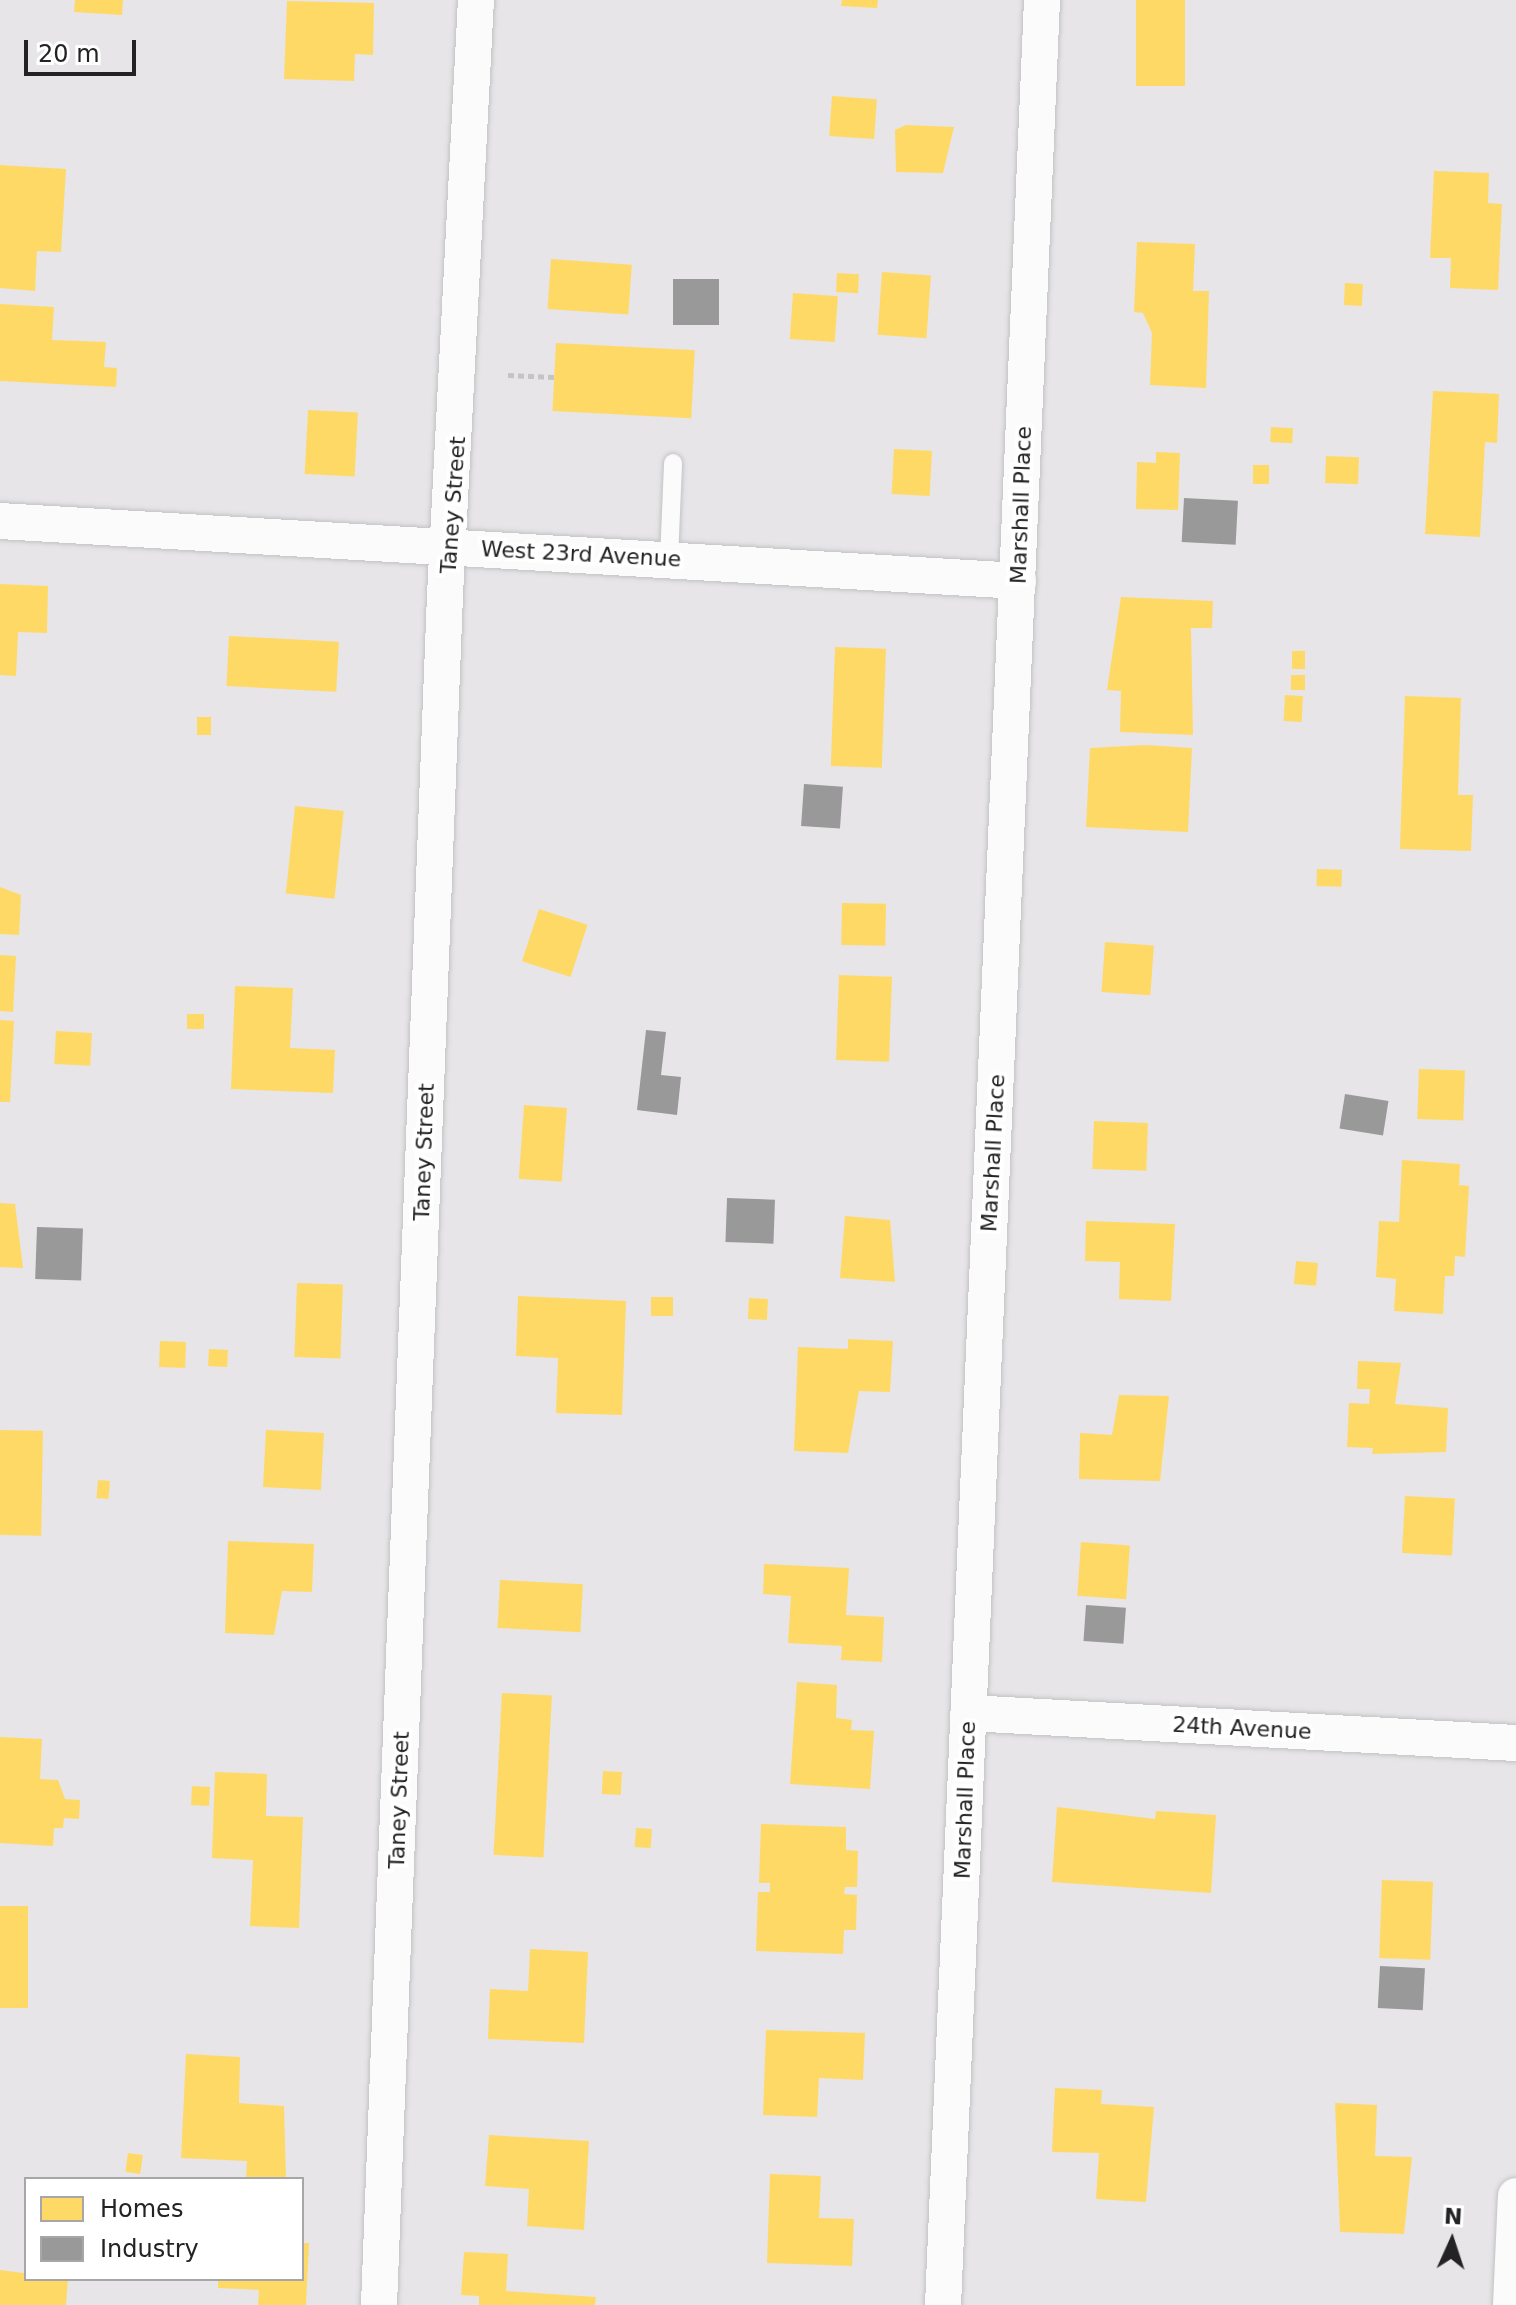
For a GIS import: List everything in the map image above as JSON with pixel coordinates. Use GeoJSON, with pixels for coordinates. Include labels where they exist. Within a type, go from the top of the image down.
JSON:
{"type":"FeatureCollection","features":[{"type":"Feature","properties":{"kind":"street","name":"Taney Street"},"geometry":{"type":"LineString","coordinates":[[379,2305],[450,546],[476,0]]}},
{"type":"Feature","properties":{"kind":"street","name":"Marshall Place"},"geometry":{"type":"LineString","coordinates":[[943,2305],[1042,0]]}},
{"type":"Feature","properties":{"kind":"street","name":"West 23rd Avenue"},"geometry":{"type":"LineString","coordinates":[[0,521],[1018,581]]}},
{"type":"Feature","properties":{"kind":"street","name":"24th Avenue"},"geometry":{"type":"LineString","coordinates":[[969,1713],[1516,1743]]}},
{"type":"Feature","properties":{"kind":"street"},"geometry":{"type":"LineString","coordinates":[[1511,2305],[1516,2196]]}},
{"type":"Feature","properties":{"kind":"lane"},"geometry":{"type":"LineString","coordinates":[[669,560],[673,463]]}},
{"type":"Feature","properties":{"kind":"path"},"geometry":{"type":"LineString","coordinates":[[508,375],[554,377]]}},
{"type":"Feature","properties":{"kind":"building: Homes"},"geometry":{"type":"Polygon","coordinates":[[[75,0],[123,0],[122,15],[74,12],[75,0]]]}},
{"type":"Feature","properties":{"kind":"building: Homes"},"geometry":{"type":"Polygon","coordinates":[[[842,0],[878,0],[877,8],[841,6],[842,0]]]}},
{"type":"Feature","properties":{"kind":"building: Homes"},"geometry":{"type":"Polygon","coordinates":[[[1136,0],[1185,0],[1185,86],[1136,86],[1136,0]]]}},
{"type":"Feature","properties":{"kind":"building: Homes"},"geometry":{"type":"Polygon","coordinates":[[[287,1],[374,3],[373,55],[355,54],[354,81],[284,79],[287,1]]]}},
{"type":"Feature","properties":{"kind":"building: Homes"},"geometry":{"type":"Polygon","coordinates":[[[832,96],[877,99],[874,139],[829,136],[832,96]]]}},
{"type":"Feature","properties":{"kind":"building: Homes"},"geometry":{"type":"Polygon","coordinates":[[[906,125],[954,127],[943,173],[896,172],[895,130],[906,125]]]}},
{"type":"Feature","properties":{"kind":"building: Homes"},"geometry":{"type":"Polygon","coordinates":[[[0,165],[66,169],[61,252],[37,251],[35,291],[0,288],[0,165]]]}},
{"type":"Feature","properties":{"kind":"building: Homes"},"geometry":{"type":"Polygon","coordinates":[[[1434,171],[1489,173],[1488,203],[1502,204],[1498,290],[1450,288],[1451,258],[1430,258],[1434,171]]]}},
{"type":"Feature","properties":{"kind":"building: Homes"},"geometry":{"type":"Polygon","coordinates":[[[1137,242],[1195,244],[1193,291],[1209,291],[1206,388],[1150,385],[1152,333],[1143,313],[1134,312],[1137,242]]]}},
{"type":"Feature","properties":{"kind":"building: Homes"},"geometry":{"type":"Polygon","coordinates":[[[551,259],[632,265],[628,315],[548,309],[551,259]]]}},
{"type":"Feature","properties":{"kind":"building: Homes"},"geometry":{"type":"Polygon","coordinates":[[[882,272],[931,275],[926,338],[878,335],[882,272]]]}},
{"type":"Feature","properties":{"kind":"building: Homes"},"geometry":{"type":"Polygon","coordinates":[[[837,273],[859,274],[858,293],[836,292],[837,273]]]}},
{"type":"Feature","properties":{"kind":"building: Homes"},"geometry":{"type":"Polygon","coordinates":[[[1345,283],[1363,284],[1362,306],[1344,305],[1345,283]]]}},
{"type":"Feature","properties":{"kind":"building: Homes"},"geometry":{"type":"Polygon","coordinates":[[[793,293],[838,296],[835,342],[790,339],[793,293]]]}},
{"type":"Feature","properties":{"kind":"building: Homes"},"geometry":{"type":"Polygon","coordinates":[[[0,304],[54,307],[52,340],[106,342],[104,367],[117,368],[116,387],[0,381],[0,304]]]}},
{"type":"Feature","properties":{"kind":"building: Homes"},"geometry":{"type":"Polygon","coordinates":[[[556,343],[695,350],[691,418],[552,411],[556,343]]]}},
{"type":"Feature","properties":{"kind":"building: Homes"},"geometry":{"type":"Polygon","coordinates":[[[1433,391],[1499,394],[1497,443],[1485,442],[1480,537],[1425,534],[1433,391]]]}},
{"type":"Feature","properties":{"kind":"building: Homes"},"geometry":{"type":"Polygon","coordinates":[[[308,410],[358,413],[355,477],[305,474],[308,410]]]}},
{"type":"Feature","properties":{"kind":"building: Homes"},"geometry":{"type":"Polygon","coordinates":[[[1271,427],[1293,428],[1292,443],[1270,442],[1271,427]]]}},
{"type":"Feature","properties":{"kind":"building: Homes"},"geometry":{"type":"Polygon","coordinates":[[[894,449],[932,451],[930,496],[892,494],[894,449]]]}},
{"type":"Feature","properties":{"kind":"building: Homes"},"geometry":{"type":"Polygon","coordinates":[[[1156,452],[1180,453],[1178,510],[1136,509],[1137,462],[1156,463],[1156,452]]]}},
{"type":"Feature","properties":{"kind":"building: Homes"},"geometry":{"type":"Polygon","coordinates":[[[1326,456],[1359,457],[1358,484],[1325,483],[1326,456]]]}},
{"type":"Feature","properties":{"kind":"building: Homes"},"geometry":{"type":"Polygon","coordinates":[[[1253,465],[1269,465],[1269,484],[1253,484],[1253,465]]]}},
{"type":"Feature","properties":{"kind":"building: Homes"},"geometry":{"type":"Polygon","coordinates":[[[0,584],[48,586],[47,633],[18,632],[16,676],[0,675],[0,584]]]}},
{"type":"Feature","properties":{"kind":"building: Homes"},"geometry":{"type":"Polygon","coordinates":[[[1121,597],[1213,601],[1212,628],[1191,628],[1193,735],[1120,732],[1121,691],[1107,690],[1121,597]]]}},
{"type":"Feature","properties":{"kind":"building: Homes"},"geometry":{"type":"Polygon","coordinates":[[[229,636],[339,642],[336,692],[226,686],[229,636]]]}},
{"type":"Feature","properties":{"kind":"building: Homes"},"geometry":{"type":"Polygon","coordinates":[[[835,647],[886,649],[882,768],[831,766],[835,647]]]}},
{"type":"Feature","properties":{"kind":"building: Homes"},"geometry":{"type":"Polygon","coordinates":[[[1292,651],[1305,651],[1305,669],[1292,669],[1292,651]]]}},
{"type":"Feature","properties":{"kind":"building: Homes"},"geometry":{"type":"Polygon","coordinates":[[[1291,675],[1305,675],[1305,690],[1291,690],[1291,675]]]}},
{"type":"Feature","properties":{"kind":"building: Homes"},"geometry":{"type":"Polygon","coordinates":[[[1285,695],[1303,696],[1302,722],[1284,721],[1285,695]]]}},
{"type":"Feature","properties":{"kind":"building: Homes"},"geometry":{"type":"Polygon","coordinates":[[[1405,696],[1461,698],[1458,795],[1473,795],[1471,851],[1400,849],[1405,696]]]}},
{"type":"Feature","properties":{"kind":"building: Homes"},"geometry":{"type":"Polygon","coordinates":[[[197,717],[211,717],[211,735],[197,735],[197,717]]]}},
{"type":"Feature","properties":{"kind":"building: Homes"},"geometry":{"type":"Polygon","coordinates":[[[1146,745],[1192,748],[1188,832],[1086,827],[1090,748],[1146,745]]]}},
{"type":"Feature","properties":{"kind":"building: Homes"},"geometry":{"type":"Polygon","coordinates":[[[295,806],[344,811],[335,899],[286,894],[295,806]]]}},
{"type":"Feature","properties":{"kind":"building: Homes"},"geometry":{"type":"Polygon","coordinates":[[[1317,869],[1342,870],[1341,887],[1316,886],[1317,869]]]}},
{"type":"Feature","properties":{"kind":"building: Homes"},"geometry":{"type":"Polygon","coordinates":[[[0,887],[21,895],[19,935],[0,934],[0,887]]]}},
{"type":"Feature","properties":{"kind":"building: Homes"},"geometry":{"type":"Polygon","coordinates":[[[842,903],[886,904],[885,946],[841,945],[842,903]]]}},
{"type":"Feature","properties":{"kind":"building: Homes"},"geometry":{"type":"Polygon","coordinates":[[[539,909],[588,925],[571,977],[522,961],[539,909]]]}},
{"type":"Feature","properties":{"kind":"building: Homes"},"geometry":{"type":"Polygon","coordinates":[[[1105,942],[1154,945],[1150,995],[1102,992],[1105,942]]]}},
{"type":"Feature","properties":{"kind":"building: Homes"},"geometry":{"type":"Polygon","coordinates":[[[0,955],[16,956],[13,1012],[0,1011],[0,955]]]}},
{"type":"Feature","properties":{"kind":"building: Homes"},"geometry":{"type":"Polygon","coordinates":[[[839,975],[892,977],[889,1062],[836,1060],[839,975]]]}},
{"type":"Feature","properties":{"kind":"building: Homes"},"geometry":{"type":"Polygon","coordinates":[[[235,986],[293,988],[290,1048],[335,1050],[333,1093],[231,1089],[235,986]]]}},
{"type":"Feature","properties":{"kind":"building: Homes"},"geometry":{"type":"Polygon","coordinates":[[[187,1014],[204,1014],[204,1029],[187,1029],[187,1014]]]}},
{"type":"Feature","properties":{"kind":"building: Homes"},"geometry":{"type":"Polygon","coordinates":[[[0,1020],[14,1021],[10,1102],[0,1102],[0,1020]]]}},
{"type":"Feature","properties":{"kind":"building: Homes"},"geometry":{"type":"Polygon","coordinates":[[[56,1031],[92,1033],[90,1066],[54,1064],[56,1031]]]}},
{"type":"Feature","properties":{"kind":"building: Homes"},"geometry":{"type":"Polygon","coordinates":[[[1419,1069],[1465,1071],[1463,1121],[1417,1119],[1419,1069]]]}},
{"type":"Feature","properties":{"kind":"building: Homes"},"geometry":{"type":"Polygon","coordinates":[[[524,1105],[567,1108],[562,1182],[519,1179],[524,1105]]]}},
{"type":"Feature","properties":{"kind":"building: Homes"},"geometry":{"type":"Polygon","coordinates":[[[1094,1121],[1148,1123],[1146,1171],[1092,1169],[1094,1121]]]}},
{"type":"Feature","properties":{"kind":"building: Homes"},"geometry":{"type":"Polygon","coordinates":[[[1402,1160],[1460,1164],[1459,1185],[1469,1186],[1465,1257],[1455,1256],[1454,1276],[1445,1276],[1443,1314],[1394,1311],[1396,1279],[1376,1277],[1379,1221],[1399,1222],[1402,1160]]]}},
{"type":"Feature","properties":{"kind":"building: Homes"},"geometry":{"type":"Polygon","coordinates":[[[0,1203],[15,1204],[23,1268],[0,1267],[0,1203]]]}},
{"type":"Feature","properties":{"kind":"building: Homes"},"geometry":{"type":"Polygon","coordinates":[[[845,1216],[890,1220],[895,1282],[840,1278],[845,1216]]]}},
{"type":"Feature","properties":{"kind":"building: Homes"},"geometry":{"type":"Polygon","coordinates":[[[1086,1221],[1175,1224],[1171,1301],[1119,1299],[1120,1262],[1085,1261],[1086,1221]]]}},
{"type":"Feature","properties":{"kind":"building: Homes"},"geometry":{"type":"Polygon","coordinates":[[[1296,1261],[1318,1263],[1316,1286],[1294,1284],[1296,1261]]]}},
{"type":"Feature","properties":{"kind":"building: Homes"},"geometry":{"type":"Polygon","coordinates":[[[297,1283],[343,1285],[340,1359],[294,1357],[297,1283]]]}},
{"type":"Feature","properties":{"kind":"building: Homes"},"geometry":{"type":"Polygon","coordinates":[[[518,1296],[626,1301],[622,1415],[556,1413],[558,1358],[516,1356],[518,1296]]]}},
{"type":"Feature","properties":{"kind":"building: Homes"},"geometry":{"type":"Polygon","coordinates":[[[651,1297],[673,1297],[673,1316],[651,1316],[651,1297]]]}},
{"type":"Feature","properties":{"kind":"building: Homes"},"geometry":{"type":"Polygon","coordinates":[[[749,1298],[768,1299],[767,1320],[748,1319],[749,1298]]]}},
{"type":"Feature","properties":{"kind":"building: Homes"},"geometry":{"type":"Polygon","coordinates":[[[848,1339],[893,1341],[890,1392],[859,1391],[848,1453],[794,1451],[798,1347],[848,1349],[848,1339]]]}},
{"type":"Feature","properties":{"kind":"building: Homes"},"geometry":{"type":"Polygon","coordinates":[[[160,1341],[186,1342],[185,1368],[159,1367],[160,1341]]]}},
{"type":"Feature","properties":{"kind":"building: Homes"},"geometry":{"type":"Polygon","coordinates":[[[209,1349],[228,1350],[227,1367],[208,1366],[209,1349]]]}},
{"type":"Feature","properties":{"kind":"building: Homes"},"geometry":{"type":"Polygon","coordinates":[[[1358,1361],[1401,1363],[1395,1404],[1448,1408],[1446,1452],[1372,1454],[1373,1448],[1347,1447],[1349,1403],[1369,1404],[1370,1389],[1357,1389],[1358,1361]]]}},
{"type":"Feature","properties":{"kind":"building: Homes"},"geometry":{"type":"Polygon","coordinates":[[[1119,1395],[1169,1396],[1160,1481],[1079,1479],[1080,1433],[1112,1435],[1119,1395]]]}},
{"type":"Feature","properties":{"kind":"building: Homes"},"geometry":{"type":"Polygon","coordinates":[[[0,1430],[43,1431],[41,1536],[0,1535],[0,1430]]]}},
{"type":"Feature","properties":{"kind":"building: Homes"},"geometry":{"type":"Polygon","coordinates":[[[266,1430],[324,1433],[321,1490],[263,1487],[266,1430]]]}},
{"type":"Feature","properties":{"kind":"building: Homes"},"geometry":{"type":"Polygon","coordinates":[[[98,1480],[110,1481],[108,1499],[96,1498],[98,1480]]]}},
{"type":"Feature","properties":{"kind":"building: Homes"},"geometry":{"type":"Polygon","coordinates":[[[1405,1496],[1455,1499],[1452,1556],[1402,1553],[1405,1496]]]}},
{"type":"Feature","properties":{"kind":"building: Homes"},"geometry":{"type":"Polygon","coordinates":[[[228,1541],[314,1544],[312,1592],[282,1591],[274,1635],[225,1633],[228,1541]]]}},
{"type":"Feature","properties":{"kind":"building: Homes"},"geometry":{"type":"Polygon","coordinates":[[[1081,1542],[1130,1545],[1126,1599],[1077,1596],[1081,1542]]]}},
{"type":"Feature","properties":{"kind":"building: Homes"},"geometry":{"type":"Polygon","coordinates":[[[764,1564],[849,1568],[846,1615],[884,1617],[882,1662],[841,1660],[842,1646],[788,1643],[791,1596],[763,1594],[764,1564]]]}},
{"type":"Feature","properties":{"kind":"building: Homes"},"geometry":{"type":"Polygon","coordinates":[[[500,1580],[583,1584],[580,1632],[497,1628],[500,1580]]]}},
{"type":"Feature","properties":{"kind":"building: Homes"},"geometry":{"type":"Polygon","coordinates":[[[797,1682],[837,1685],[836,1718],[852,1720],[851,1730],[874,1731],[870,1789],[790,1784],[797,1682]]]}},
{"type":"Feature","properties":{"kind":"building: Homes"},"geometry":{"type":"Polygon","coordinates":[[[502,1693],[552,1696],[543,1857],[494,1855],[502,1693]]]}},
{"type":"Feature","properties":{"kind":"building: Homes"},"geometry":{"type":"Polygon","coordinates":[[[0,1737],[42,1739],[40,1779],[58,1780],[65,1799],[80,1800],[79,1819],[64,1818],[63,1828],[54,1828],[53,1846],[0,1843],[0,1737]]]}},
{"type":"Feature","properties":{"kind":"building: Homes"},"geometry":{"type":"Polygon","coordinates":[[[603,1771],[622,1772],[621,1795],[602,1794],[603,1771]]]}},
{"type":"Feature","properties":{"kind":"building: Homes"},"geometry":{"type":"Polygon","coordinates":[[[215,1772],[267,1774],[266,1816],[303,1817],[299,1928],[250,1926],[253,1860],[212,1858],[215,1772]]]}},
{"type":"Feature","properties":{"kind":"building: Homes"},"geometry":{"type":"Polygon","coordinates":[[[192,1786],[210,1787],[209,1806],[191,1805],[192,1786]]]}},
{"type":"Feature","properties":{"kind":"building: Homes"},"geometry":{"type":"Polygon","coordinates":[[[1057,1807],[1155,1819],[1156,1811],[1216,1815],[1211,1893],[1052,1882],[1057,1807]]]}},
{"type":"Feature","properties":{"kind":"building: Homes"},"geometry":{"type":"Polygon","coordinates":[[[761,1824],[846,1827],[846,1850],[858,1851],[857,1887],[845,1887],[844,1894],[857,1895],[856,1930],[844,1930],[843,1954],[756,1951],[758,1892],[770,1892],[770,1883],[759,1883],[761,1824]]]}},
{"type":"Feature","properties":{"kind":"building: Homes"},"geometry":{"type":"Polygon","coordinates":[[[636,1828],[652,1829],[651,1848],[635,1847],[636,1828]]]}},
{"type":"Feature","properties":{"kind":"building: Homes"},"geometry":{"type":"Polygon","coordinates":[[[1382,1880],[1433,1882],[1430,1960],[1379,1958],[1382,1880]]]}},
{"type":"Feature","properties":{"kind":"building: Homes"},"geometry":{"type":"Polygon","coordinates":[[[0,1906],[28,1906],[28,2008],[0,2008],[0,1906]]]}},
{"type":"Feature","properties":{"kind":"building: Homes"},"geometry":{"type":"Polygon","coordinates":[[[530,1949],[588,1952],[584,2043],[488,2039],[490,1989],[528,1991],[530,1949]]]}},
{"type":"Feature","properties":{"kind":"building: Homes"},"geometry":{"type":"Polygon","coordinates":[[[766,2030],[865,2033],[863,2080],[819,2078],[817,2117],[763,2115],[766,2030]]]}},
{"type":"Feature","properties":{"kind":"building: Homes"},"geometry":{"type":"Polygon","coordinates":[[[186,2054],[240,2057],[239,2103],[284,2106],[286,2177],[246,2177],[247,2161],[181,2158],[186,2054]]]}},
{"type":"Feature","properties":{"kind":"building: Homes"},"geometry":{"type":"Polygon","coordinates":[[[1055,2088],[1102,2090],[1101,2104],[1154,2107],[1146,2202],[1096,2199],[1099,2153],[1052,2152],[1055,2088]]]}},
{"type":"Feature","properties":{"kind":"building: Homes"},"geometry":{"type":"Polygon","coordinates":[[[1335,2103],[1377,2105],[1375,2156],[1412,2157],[1404,2234],[1340,2232],[1335,2103]]]}},
{"type":"Feature","properties":{"kind":"building: Homes"},"geometry":{"type":"Polygon","coordinates":[[[489,2135],[589,2141],[584,2230],[527,2226],[529,2189],[485,2186],[489,2135]]]}},
{"type":"Feature","properties":{"kind":"building: Homes"},"geometry":{"type":"Polygon","coordinates":[[[128,2153],[143,2155],[140,2174],[125,2172],[128,2153]]]}},
{"type":"Feature","properties":{"kind":"building: Homes"},"geometry":{"type":"Polygon","coordinates":[[[770,2174],[821,2176],[819,2218],[854,2219],[852,2266],[767,2263],[770,2174]]]}},
{"type":"Feature","properties":{"kind":"building: Homes"},"geometry":{"type":"Polygon","coordinates":[[[304,2243],[309,2243],[306,2305],[258,2305],[259,2290],[218,2288],[218,2281],[304,2281],[304,2243]]]}},
{"type":"Feature","properties":{"kind":"building: Homes"},"geometry":{"type":"Polygon","coordinates":[[[464,2252],[508,2254],[506,2291],[596,2297],[595,2305],[479,2305],[479,2296],[461,2295],[464,2252]]]}},
{"type":"Feature","properties":{"kind":"building: Homes"},"geometry":{"type":"Polygon","coordinates":[[[0,2270],[24,2273],[24,2281],[68,2281],[66,2305],[0,2305],[0,2270]]]}},
{"type":"Feature","properties":{"kind":"building: Industry"},"geometry":{"type":"Polygon","coordinates":[[[673,279],[719,279],[719,325],[673,325],[673,279]]]}},
{"type":"Feature","properties":{"kind":"building: Industry"},"geometry":{"type":"Polygon","coordinates":[[[1184,498],[1238,501],[1236,545],[1182,542],[1184,498]]]}},
{"type":"Feature","properties":{"kind":"building: Industry"},"geometry":{"type":"Polygon","coordinates":[[[804,784],[843,787],[840,829],[801,826],[804,784]]]}},
{"type":"Feature","properties":{"kind":"building: Industry"},"geometry":{"type":"Polygon","coordinates":[[[646,1030],[666,1032],[661,1075],[681,1077],[677,1115],[637,1110],[646,1030]]]}},
{"type":"Feature","properties":{"kind":"building: Industry"},"geometry":{"type":"Polygon","coordinates":[[[1345,1094],[1388,1101],[1383,1135],[1340,1129],[1345,1094]]]}},
{"type":"Feature","properties":{"kind":"building: Industry"},"geometry":{"type":"Polygon","coordinates":[[[727,1198],[775,1200],[773,1244],[725,1242],[727,1198]]]}},
{"type":"Feature","properties":{"kind":"building: Industry"},"geometry":{"type":"Polygon","coordinates":[[[37,1227],[83,1229],[81,1281],[35,1279],[37,1227]]]}},
{"type":"Feature","properties":{"kind":"building: Industry"},"geometry":{"type":"Polygon","coordinates":[[[1086,1605],[1126,1608],[1123,1644],[1083,1641],[1086,1605]]]}},
{"type":"Feature","properties":{"kind":"building: Industry"},"geometry":{"type":"Polygon","coordinates":[[[1380,1966],[1425,1968],[1423,2010],[1378,2008],[1380,1966]]]}}]}
